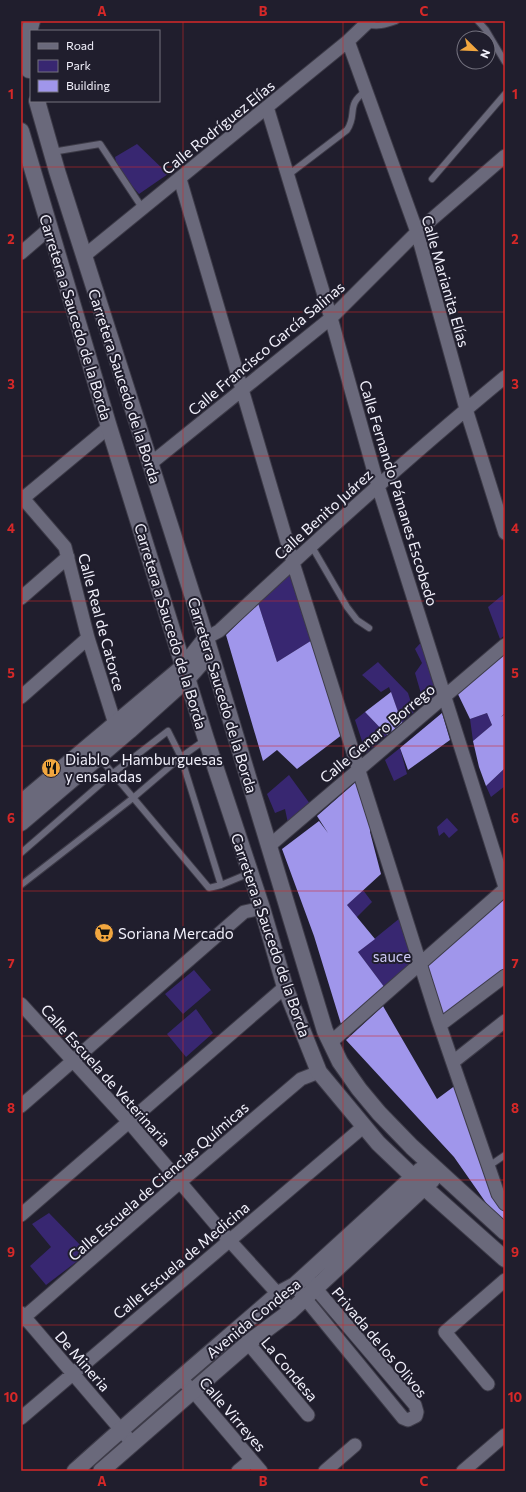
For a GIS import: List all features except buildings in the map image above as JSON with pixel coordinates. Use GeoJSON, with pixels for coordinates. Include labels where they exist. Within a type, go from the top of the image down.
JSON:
{"type":"FeatureCollection","features":[{"type":"Feature","properties":{"kind":"street"},"geometry":{"type":"LineString","coordinates":[[30,74],[29,32],[32,21]]}},
{"type":"Feature","properties":{"kind":"street","name":"Calle Rodríguez Elías"},"geometry":{"type":"LineString","coordinates":[[84,256],[180,179],[368,23]]}},
{"type":"Feature","properties":{"kind":"street","name":"Calle Marianita Elías"},"geometry":{"type":"LineString","coordinates":[[348,41],[417,232],[466,409],[505,533]]}},
{"type":"Feature","properties":{"kind":"street"},"geometry":{"type":"LineString","coordinates":[[21,49],[30,74]]}},
{"type":"Feature","properties":{"kind":"street","name":"Carretera Saucedo de la Borda"},"geometry":{"type":"LineString","coordinates":[[38,102],[51,152],[150,464],[211,641],[269,846],[325,1031],[340,1062],[364,1095],[384,1118],[435,1168],[505,1232]]}},
{"type":"Feature","properties":{"kind":"street","name":"Calle Fernando Pámanes Escobedo"},"geometry":{"type":"LineString","coordinates":[[267,107],[331,318],[378,486],[505,888]]}},
{"type":"Feature","properties":{"kind":"street","name":"Carretera a Saucedo de la Borda"},"geometry":{"type":"LineString","coordinates":[[21,131],[25,160],[50,228],[109,427],[206,739],[262,908],[286,987],[320,1072],[363,1127],[378,1143],[418,1182],[505,1259]]}},
{"type":"Feature","properties":{"kind":"street","name":"Calle Francisco García Salinas"},"geometry":{"type":"LineString","coordinates":[[150,464],[244,390],[331,318],[417,232],[505,156]]}},
{"type":"Feature","properties":{"kind":"street"},"geometry":{"type":"LineString","coordinates":[[180,179],[244,390],[293,561],[420,963],[498,1194],[505,1204]]}},
{"type":"Feature","properties":{"kind":"street"},"geometry":{"type":"LineString","coordinates":[[21,253],[50,228]]}},
{"type":"Feature","properties":{"kind":"street","name":"Calle Benito Juárez"},"geometry":{"type":"LineString","coordinates":[[211,641],[293,561],[466,409],[505,377]]}},
{"type":"Feature","properties":{"kind":"street"},"geometry":{"type":"LineString","coordinates":[[22,498],[109,427]]}},
{"type":"Feature","properties":{"kind":"street","name":"Calle Real de Catorce"},"geometry":{"type":"LineString","coordinates":[[22,498],[65,547],[88,638],[115,724]]}},
{"type":"Feature","properties":{"kind":"street"},"geometry":{"type":"LineString","coordinates":[[21,598],[68,557]]}},
{"type":"Feature","properties":{"kind":"street"},"geometry":{"type":"LineString","coordinates":[[21,697],[88,638]]}},
{"type":"Feature","properties":{"kind":"street"},"geometry":{"type":"LineString","coordinates":[[21,802],[94,751],[129,731],[186,672],[211,641]]}},
{"type":"Feature","properties":{"kind":"street","name":"Calle Genaro Borrego"},"geometry":{"type":"LineString","coordinates":[[269,846],[505,645]]}},
{"type":"Feature","properties":{"kind":"street"},"geometry":{"type":"LineString","coordinates":[[21,823],[94,751],[115,724],[186,672]]}},
{"type":"Feature","properties":{"kind":"street"},"geometry":{"type":"LineString","coordinates":[[330,1042],[505,888]]}},
{"type":"Feature","properties":{"kind":"street"},"geometry":{"type":"LineString","coordinates":[[21,1106],[244,912],[262,908]]}},
{"type":"Feature","properties":{"kind":"street"},"geometry":{"type":"LineString","coordinates":[[440,1025],[505,976]]}},
{"type":"Feature","properties":{"kind":"street"},"geometry":{"type":"LineString","coordinates":[[21,1215],[286,987]]}},
{"type":"Feature","properties":{"kind":"street","name":"Calle Escuela de Veterinaria"},"geometry":{"type":"LineString","coordinates":[[22,1008],[74,1061],[129,1122],[291,1311]]}},
{"type":"Feature","properties":{"kind":"street"},"geometry":{"type":"LineString","coordinates":[[453,1062],[505,1021]]}},
{"type":"Feature","properties":{"kind":"street","name":"Calle Escuela de Ciencias Químicas"},"geometry":{"type":"LineString","coordinates":[[22,1317],[301,1079],[320,1072]]}},
{"type":"Feature","properties":{"kind":"street","name":"Calle Escuela de Medicina"},"geometry":{"type":"LineString","coordinates":[[21,1418],[363,1127]]}},
{"type":"Feature","properties":{"kind":"street","name":"Avenida Condesa"},"geometry":{"type":"LineString","coordinates":[[75,1471],[121,1429],[181,1379],[278,1294],[300,1280],[435,1168]]}},
{"type":"Feature","properties":{"kind":"street","name":"Avenida Condesa"},"geometry":{"type":"LineString","coordinates":[[101,1471],[248,1343],[291,1311],[418,1182]]}},
{"type":"Feature","properties":{"kind":"street"},"geometry":{"type":"LineString","coordinates":[[300,1280],[310,1293]]}},
{"type":"Feature","properties":{"kind":"street"},"geometry":{"type":"LineString","coordinates":[[488,1384],[445,1332],[505,1280]]}},
{"type":"Feature","properties":{"kind":"street","name":"Privada de los Olivos"},"geometry":{"type":"LineString","coordinates":[[310,1293],[334,1311],[378,1362],[415,1405],[417,1412],[416,1416],[408,1420],[402,1418],[323,1320],[310,1293]]}},
{"type":"Feature","properties":{"kind":"street"},"geometry":{"type":"LineString","coordinates":[[323,1320],[334,1311]]}},
{"type":"Feature","properties":{"kind":"street","name":"De Mineria"},"geometry":{"type":"LineString","coordinates":[[22,1317],[133,1444]]}},
{"type":"Feature","properties":{"kind":"street","name":"La Condesa"},"geometry":{"type":"LineString","coordinates":[[248,1343],[308,1415]]}},
{"type":"Feature","properties":{"kind":"street"},"geometry":{"type":"LineString","coordinates":[[365,1372],[378,1362]]}},
{"type":"Feature","properties":{"kind":"street","name":"Calle Virreyes"},"geometry":{"type":"LineString","coordinates":[[181,1379],[261,1471]]}},
{"type":"Feature","properties":{"kind":"street"},"geometry":{"type":"LineString","coordinates":[[463,1471],[505,1435]]}},
{"type":"Feature","properties":{"kind":"street"},"geometry":{"type":"LineString","coordinates":[[325,1471],[356,1445]]}},
{"type":"Feature","properties":{"kind":"street"},"geometry":{"type":"LineString","coordinates":[[238,1471],[251,1460]]}},
{"type":"Feature","properties":{"kind":"lane"},"geometry":{"type":"LineString","coordinates":[[368,23],[374,26],[380,26],[396,21]]}},
{"type":"Feature","properties":{"kind":"lane"},"geometry":{"type":"LineString","coordinates":[[478,21],[486,30],[505,62]]}},
{"type":"Feature","properties":{"kind":"lane"},"geometry":{"type":"LineString","coordinates":[[288,175],[347,130],[351,125],[354,101],[358,96],[366,91]]}},
{"type":"Feature","properties":{"kind":"lane"},"geometry":{"type":"LineString","coordinates":[[432,179],[505,94]]}},
{"type":"Feature","properties":{"kind":"lane"},"geometry":{"type":"LineString","coordinates":[[51,152],[100,144],[143,209]]}},
{"type":"Feature","properties":{"kind":"lane"},"geometry":{"type":"LineString","coordinates":[[311,545],[346,607],[357,620],[369,628]]}},
{"type":"Feature","properties":{"kind":"lane"},"geometry":{"type":"LineString","coordinates":[[21,853],[112,774],[168,731],[181,757],[221,885]]}},
{"type":"Feature","properties":{"kind":"lane"},"geometry":{"type":"LineString","coordinates":[[21,886],[133,798],[181,757],[206,739]]}},
{"type":"Feature","properties":{"kind":"lane"},"geometry":{"type":"LineString","coordinates":[[94,751],[209,888],[221,885],[250,873]]}},
{"type":"Feature","properties":{"kind":"lane"},"geometry":{"type":"LineString","coordinates":[[489,1166],[505,1155]]}},
{"type":"Feature","properties":{"kind":"green space"},"geometry":{"type":"Polygon","coordinates":[[[137,144],[168,174],[139,194],[118,170],[115,157],[137,144]]]}},
{"type":"Feature","properties":{"kind":"green space"},"geometry":{"type":"Polygon","coordinates":[[[295,569],[317,637],[277,662],[258,603],[295,569]]]}},
{"type":"Feature","properties":{"kind":"green space"},"geometry":{"type":"Polygon","coordinates":[[[505,593],[505,635],[500,639],[488,607],[505,593]]]}},
{"type":"Feature","properties":{"kind":"green space"},"geometry":{"type":"Polygon","coordinates":[[[426,637],[445,696],[424,704],[415,673],[422,663],[415,649],[426,637]]]}},
{"type":"Feature","properties":{"kind":"green space"},"geometry":{"type":"Polygon","coordinates":[[[378,662],[408,693],[414,712],[402,723],[389,687],[381,692],[362,675],[378,662]]]}},
{"type":"Feature","properties":{"kind":"green space"},"geometry":{"type":"Polygon","coordinates":[[[365,712],[387,735],[366,753],[355,720],[365,712]]]}},
{"type":"Feature","properties":{"kind":"green space"},"geometry":{"type":"Polygon","coordinates":[[[487,713],[492,725],[473,741],[470,719],[487,713]]]}},
{"type":"Feature","properties":{"kind":"green space"},"geometry":{"type":"Polygon","coordinates":[[[400,748],[407,774],[394,781],[385,760],[400,748]]]}},
{"type":"Feature","properties":{"kind":"green space"},"geometry":{"type":"Polygon","coordinates":[[[505,768],[505,786],[491,797],[486,786],[505,768]]]}},
{"type":"Feature","properties":{"kind":"green space"},"geometry":{"type":"Polygon","coordinates":[[[289,775],[313,808],[289,828],[285,809],[275,813],[267,794],[289,775]]]}},
{"type":"Feature","properties":{"kind":"green space"},"geometry":{"type":"Polygon","coordinates":[[[447,818],[458,830],[449,838],[444,832],[439,836],[437,827],[447,818]]]}},
{"type":"Feature","properties":{"kind":"green space"},"geometry":{"type":"Polygon","coordinates":[[[363,890],[372,902],[356,918],[347,905],[363,890]]]}},
{"type":"Feature","properties":{"kind":"green space","name":"sauce"},"geometry":{"type":"Polygon","coordinates":[[[405,914],[420,963],[388,992],[358,952],[405,914]]]}},
{"type":"Feature","properties":{"kind":"green space"},"geometry":{"type":"Polygon","coordinates":[[[194,970],[211,990],[183,1014],[165,994],[194,970]]]}},
{"type":"Feature","properties":{"kind":"green space"},"geometry":{"type":"Polygon","coordinates":[[[196,1009],[213,1033],[186,1057],[167,1034],[196,1009]]]}},
{"type":"Feature","properties":{"kind":"green space"},"geometry":{"type":"Polygon","coordinates":[[[49,1213],[88,1253],[46,1285],[30,1266],[51,1247],[32,1224],[49,1213]]]}},
{"type":"Feature","properties":{"kind":"place","name":"Diablo - Hamburguesas y ensaladas"},"geometry":{"type":"Point","coordinates":[51,768]}},
{"type":"Feature","properties":{"kind":"place","name":"Soriana Mercado"},"geometry":{"type":"Point","coordinates":[104,933]}}]}
